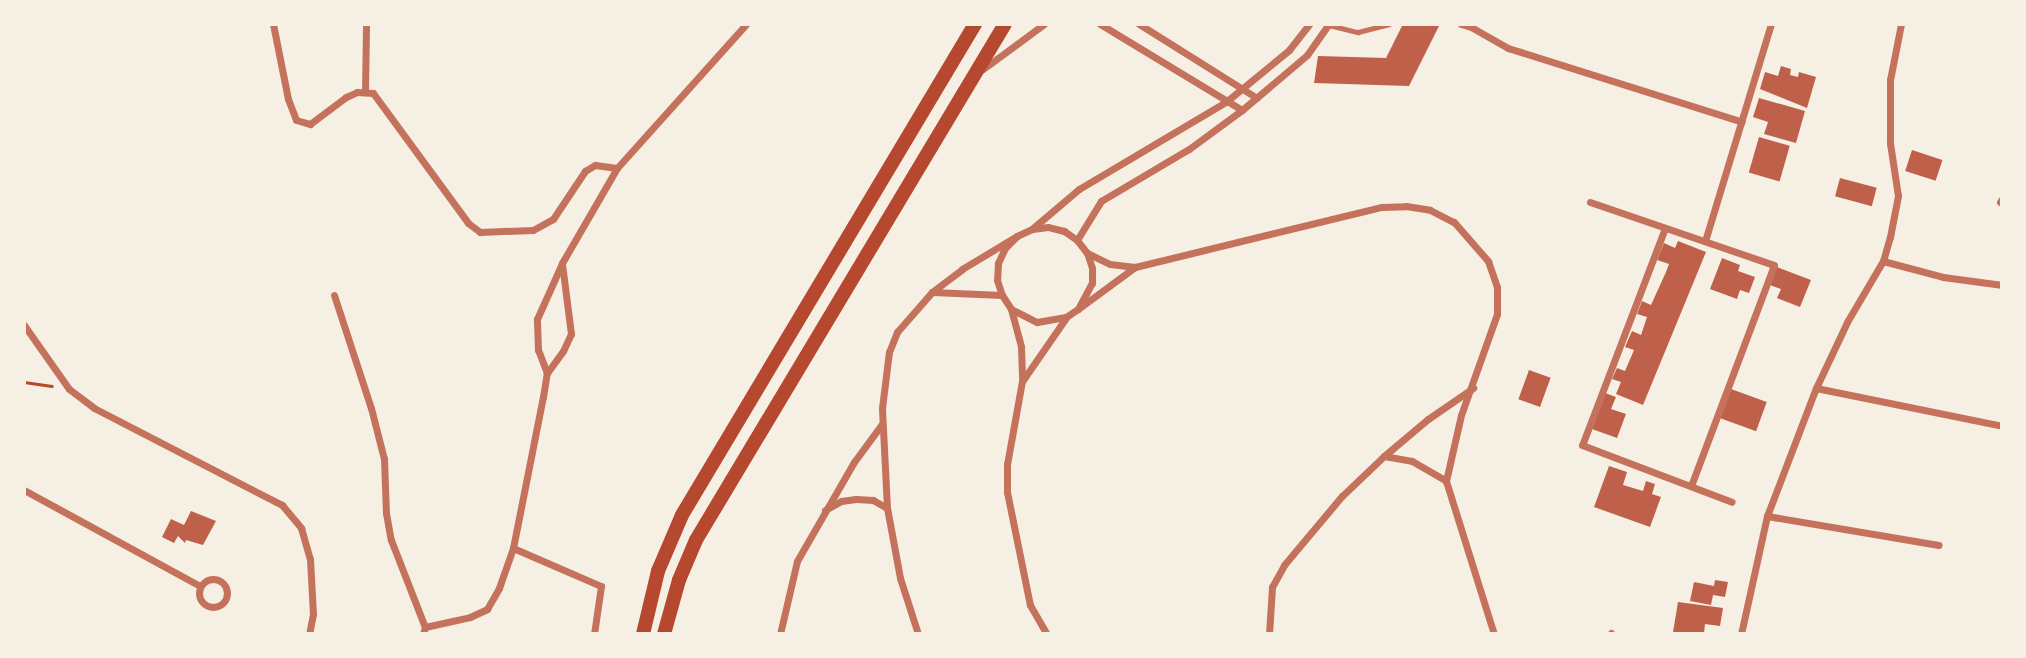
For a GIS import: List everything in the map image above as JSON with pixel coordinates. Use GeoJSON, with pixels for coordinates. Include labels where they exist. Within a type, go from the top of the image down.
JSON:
{"type":"FeatureCollection","features":[{"type":"Feature","properties":{"kind":"highway"},"geometry":{"type":"LineString","coordinates":[[643,634],[658,571],[682,515],[975,24]]}},
{"type":"Feature","properties":{"kind":"highway"},"geometry":{"type":"LineString","coordinates":[[664,634],[679,580],[696,540],[1005,24]]}},
{"type":"Feature","properties":{"kind":"street"},"geometry":{"type":"LineString","coordinates":[[273,24],[288,99],[296,120],[310,124],[346,97],[365,91],[373,93],[386,107],[468,223],[480,232],[533,230],[553,219],[585,171],[595,166],[617,168]]}},
{"type":"Feature","properties":{"kind":"street"},"geometry":{"type":"LineString","coordinates":[[365,91],[366,24]]}},
{"type":"Feature","properties":{"kind":"street"},"geometry":{"type":"LineString","coordinates":[[547,373],[538,350],[537,319],[562,263],[617,168],[746,24]]}},
{"type":"Feature","properties":{"kind":"street"},"geometry":{"type":"LineString","coordinates":[[973,75],[1044,24]]}},
{"type":"Feature","properties":{"kind":"street"},"geometry":{"type":"LineString","coordinates":[[1100,24],[1242,110]]}},
{"type":"Feature","properties":{"kind":"street"},"geometry":{"type":"LineString","coordinates":[[1139,24],[1257,97]]}},
{"type":"Feature","properties":{"kind":"street"},"geometry":{"type":"LineString","coordinates":[[918,634],[900,578],[887,508],[881,408],[893,342],[907,317],[932,292],[962,269],[1032,229],[1079,189],[1227,101],[1289,50],[1309,24]]}},
{"type":"Feature","properties":{"kind":"street"},"geometry":{"type":"LineString","coordinates":[[1461,24],[1486,30],[1508,48],[1742,122]]}},
{"type":"Feature","properties":{"kind":"street"},"geometry":{"type":"LineString","coordinates":[[1704,241],[1771,24]]}},
{"type":"Feature","properties":{"kind":"street"},"geometry":{"type":"LineString","coordinates":[[1741,634],[1767,516],[1816,388],[1847,322],[1883,261],[1898,196],[1890,143],[1890,80],[1901,24]]}},
{"type":"Feature","properties":{"kind":"street"},"geometry":{"type":"LineString","coordinates":[[1077,240],[1101,201],[1189,149],[1242,110],[1307,55],[1329,25]]}},
{"type":"Feature","properties":{"kind":"street"},"geometry":{"type":"LineString","coordinates":[[1590,202],[1774,265],[1691,486]]}},
{"type":"Feature","properties":{"kind":"street"},"geometry":{"type":"LineString","coordinates":[[1032,229],[1048,227],[1064,231],[1077,240],[1087,253],[1110,264],[1135,267],[1382,207],[1406,206],[1430,210],[1454,222],[1473,240],[1488,261],[1497,287],[1497,314],[1473,388],[1461,415],[1446,481],[1494,634]]}},
{"type":"Feature","properties":{"kind":"street"},"geometry":{"type":"LineString","coordinates":[[1665,228],[1582,445],[1732,502]]}},
{"type":"Feature","properties":{"kind":"street"},"geometry":{"type":"LineString","coordinates":[[1017,236],[1005,248],[998,263],[997,280],[1011,309],[1021,347],[1022,380],[1007,464],[1007,492],[1030,605],[1047,634]]}},
{"type":"Feature","properties":{"kind":"street"},"geometry":{"type":"LineString","coordinates":[[1078,309],[1092,282],[1087,253]]}},
{"type":"Feature","properties":{"kind":"street"},"geometry":{"type":"LineString","coordinates":[[1883,261],[1942,277],[2001,285]]}},
{"type":"Feature","properties":{"kind":"street"},"geometry":{"type":"LineString","coordinates":[[334,295],[384,459],[386,513],[391,540],[424,630],[471,617],[487,609],[499,588],[513,548],[547,373],[564,351],[571,334],[562,263]]}},
{"type":"Feature","properties":{"kind":"street"},"geometry":{"type":"LineString","coordinates":[[1022,380],[1066,317],[1135,267]]}},
{"type":"Feature","properties":{"kind":"street"},"geometry":{"type":"LineString","coordinates":[[932,292],[1002,295]]}},
{"type":"Feature","properties":{"kind":"street"},"geometry":{"type":"LineString","coordinates":[[1011,309],[1037,322],[1066,317]]}},
{"type":"Feature","properties":{"kind":"street"},"geometry":{"type":"LineString","coordinates":[[24,325],[69,388],[94,408],[282,505],[301,528],[310,559],[313,614],[309,634]]}},
{"type":"Feature","properties":{"kind":"street"},"geometry":{"type":"LineString","coordinates":[[1269,634],[1272,587],[1284,565],[1342,496],[1384,456],[1428,419],[1473,388]]}},
{"type":"Feature","properties":{"kind":"street"},"geometry":{"type":"LineString","coordinates":[[1816,388],[2001,426]]}},
{"type":"Feature","properties":{"kind":"street"},"geometry":{"type":"LineString","coordinates":[[784,632],[797,561],[824,511],[882,424]]}},
{"type":"Feature","properties":{"kind":"street"},"geometry":{"type":"LineString","coordinates":[[1384,456],[1412,461],[1446,481]]}},
{"type":"Feature","properties":{"kind":"street"},"geometry":{"type":"LineString","coordinates":[[24,490],[200,586]]}},
{"type":"Feature","properties":{"kind":"street"},"geometry":{"type":"LineString","coordinates":[[824,511],[841,501],[856,499],[873,500],[887,508]]}},
{"type":"Feature","properties":{"kind":"street"},"geometry":{"type":"LineString","coordinates":[[1767,516],[1939,545]]}},
{"type":"Feature","properties":{"kind":"street"},"geometry":{"type":"LineString","coordinates":[[513,548],[601,586],[594,634]]}},
{"type":"Feature","properties":{"kind":"street"},"geometry":{"type":"LineString","coordinates":[[210,579],[222,581],[228,589],[225,601],[216,608],[206,607],[199,599],[200,586],[210,579]]}},
{"type":"Feature","properties":{"kind":"lane"},"geometry":{"type":"LineString","coordinates":[[1329,25],[1358,32],[1389,24]]}},
{"type":"Feature","properties":{"kind":"path"},"geometry":{"type":"LineString","coordinates":[[24,382],[69,388]]}},
{"type":"Feature","properties":{"kind":"building"},"geometry":{"type":"Polygon","coordinates":[[[1403,24],[1440,24],[1409,86],[1314,83],[1318,56],[1386,58],[1403,24]]]}},
{"type":"Feature","properties":{"kind":"building"},"geometry":{"type":"Polygon","coordinates":[[[1781,66],[1791,69],[1790,75],[1798,77],[1799,72],[1816,77],[1807,108],[1760,89],[1765,72],[1778,76],[1781,66]]]}},
{"type":"Feature","properties":{"kind":"building"},"geometry":{"type":"Polygon","coordinates":[[[1759,98],[1805,111],[1796,143],[1764,134],[1768,122],[1753,117],[1759,98]]]}},
{"type":"Feature","properties":{"kind":"building"},"geometry":{"type":"Polygon","coordinates":[[[1759,137],[1790,146],[1780,181],[1749,173],[1759,137]]]}},
{"type":"Feature","properties":{"kind":"building"},"geometry":{"type":"Polygon","coordinates":[[[1912,150],[1942,160],[1936,181],[1905,171],[1912,150]]]}},
{"type":"Feature","properties":{"kind":"building"},"geometry":{"type":"Polygon","coordinates":[[[1840,178],[1877,188],[1872,206],[1835,196],[1840,178]]]}},
{"type":"Feature","properties":{"kind":"building"},"geometry":{"type":"Polygon","coordinates":[[[1678,241],[1706,252],[1643,405],[1616,394],[1621,382],[1612,379],[1617,368],[1625,371],[1634,350],[1625,347],[1632,331],[1641,335],[1647,317],[1637,314],[1642,301],[1651,305],[1666,272],[1669,264],[1657,260],[1664,243],[1675,248],[1678,241]]]}},
{"type":"Feature","properties":{"kind":"building"},"geometry":{"type":"Polygon","coordinates":[[[1722,258],[1740,265],[1738,271],[1755,277],[1749,293],[1740,290],[1737,299],[1710,289],[1722,258]]]}},
{"type":"Feature","properties":{"kind":"building"},"geometry":{"type":"Polygon","coordinates":[[[1777,267],[1811,280],[1800,307],[1777,298],[1781,289],[1770,285],[1777,267]]]}},
{"type":"Feature","properties":{"kind":"building"},"geometry":{"type":"Polygon","coordinates":[[[1529,370],[1551,378],[1540,407],[1518,399],[1529,370]]]}},
{"type":"Feature","properties":{"kind":"building"},"geometry":{"type":"Polygon","coordinates":[[[1731,389],[1767,402],[1756,431],[1720,418],[1731,389]]]}},
{"type":"Feature","properties":{"kind":"building"},"geometry":{"type":"Polygon","coordinates":[[[1605,393],[1616,397],[1611,409],[1626,414],[1617,438],[1592,429],[1605,393]]]}},
{"type":"Feature","properties":{"kind":"building"},"geometry":{"type":"Polygon","coordinates":[[[1609,466],[1627,472],[1623,485],[1643,491],[1646,481],[1655,484],[1652,494],[1661,497],[1650,527],[1594,507],[1609,466]]]}},
{"type":"Feature","properties":{"kind":"building"},"geometry":{"type":"Polygon","coordinates":[[[191,511],[216,521],[203,545],[186,540],[185,543],[178,536],[174,543],[162,537],[171,519],[184,525],[191,511]]]}},
{"type":"Feature","properties":{"kind":"building"},"geometry":{"type":"Polygon","coordinates":[[[1715,580],[1728,582],[1725,597],[1713,595],[1711,605],[1690,601],[1694,582],[1714,586],[1715,580]]]}},
{"type":"Feature","properties":{"kind":"building"},"geometry":{"type":"Polygon","coordinates":[[[1678,602],[1723,608],[1720,626],[1705,624],[1704,634],[1673,632],[1678,602]]]}}]}
